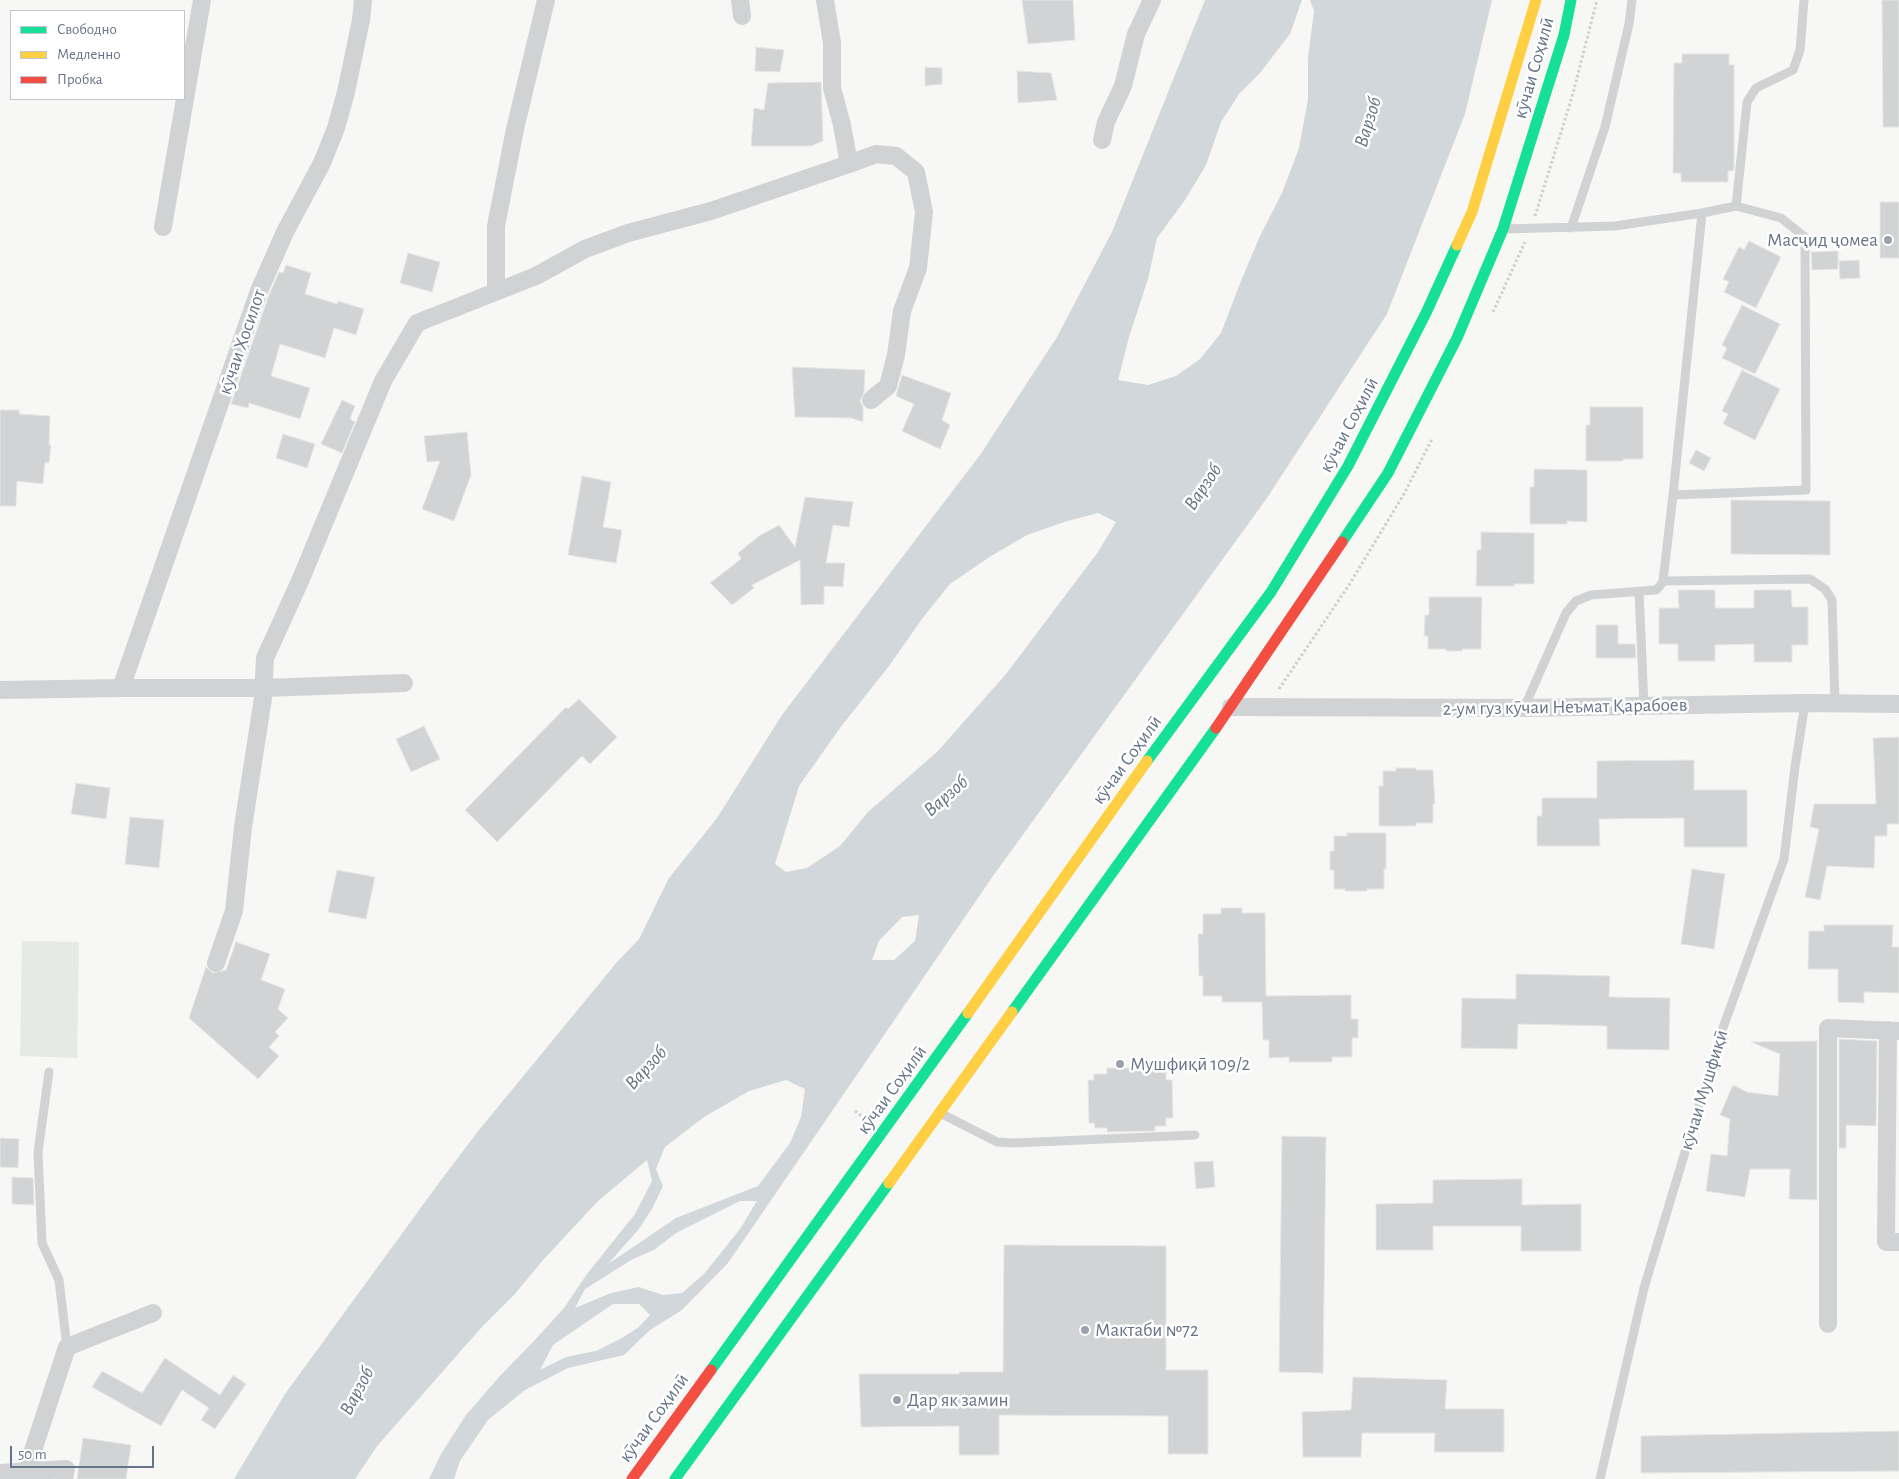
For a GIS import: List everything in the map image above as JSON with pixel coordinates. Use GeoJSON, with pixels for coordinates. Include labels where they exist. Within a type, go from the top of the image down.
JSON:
{"type":"FeatureCollection","features":[{"type":"Feature","properties":{"kind":"main road","name":"кӯчаи Соҳилӣ"},"geometry":{"type":"LineString","coordinates":[[632,1479],[917,1085],[1140,771],[1271,592],[1348,466],[1426,312],[1472,212],[1536,0]]}},
{"type":"Feature","properties":{"kind":"main road","name":"кӯчаи Соҳилӣ"},"geometry":{"type":"LineString","coordinates":[[674,1479],[1231,708],[1388,472],[1457,338],[1503,229],[1564,35],[1571,0]]}},
{"type":"Feature","properties":{"kind":"street"},"geometry":{"type":"LineString","coordinates":[[185,99],[202,0]]}},
{"type":"Feature","properties":{"kind":"street","name":"кӯчаи Хосилот"},"geometry":{"type":"LineString","coordinates":[[121,688],[259,291],[286,232],[322,163],[336,128],[346,92],[361,20],[363,0]]}},
{"type":"Feature","properties":{"kind":"street"},"geometry":{"type":"LineString","coordinates":[[496,291],[496,226],[515,129],[546,0]]}},
{"type":"Feature","properties":{"kind":"street"},"geometry":{"type":"LineString","coordinates":[[825,0],[832,43],[832,88],[842,125],[849,164]]}},
{"type":"Feature","properties":{"kind":"street"},"geometry":{"type":"LineString","coordinates":[[1102,140],[1106,122],[1123,86],[1136,34],[1152,0]]}},
{"type":"Feature","properties":{"kind":"street"},"geometry":{"type":"LineString","coordinates":[[163,227],[185,100]]}},
{"type":"Feature","properties":{"kind":"street"},"geometry":{"type":"LineString","coordinates":[[216,964],[234,911],[243,827],[264,688],[265,658],[300,581],[383,381],[417,323],[536,276],[585,249],[628,233],[711,211],[876,154],[896,156],[916,172],[924,212],[918,268],[902,311],[896,355],[888,386],[871,400]]}},
{"type":"Feature","properties":{"kind":"street"},"geometry":{"type":"LineString","coordinates":[[0,690],[264,688],[404,683]]}},
{"type":"Feature","properties":{"kind":"street","name":"2-ум гуз кӯчаи Неъмат Қарабоев"},"geometry":{"type":"LineString","coordinates":[[1231,708],[1524,708],[1805,703],[1899,704]]}},
{"type":"Feature","properties":{"kind":"street"},"geometry":{"type":"LineString","coordinates":[[1828,1324],[1828,1028],[1893,1030],[1886,1242],[1899,1242]]}},
{"type":"Feature","properties":{"kind":"street"},"geometry":{"type":"LineString","coordinates":[[26,1472],[67,1347],[153,1313]]}},
{"type":"Feature","properties":{"kind":"street"},"geometry":{"type":"LineString","coordinates":[[0,1473],[66,1469],[64,1479]]}},
{"type":"Feature","properties":{"kind":"lane"},"geometry":{"type":"LineString","coordinates":[[1571,228],[1605,127],[1629,24],[1632,0]]}},
{"type":"Feature","properties":{"kind":"lane"},"geometry":{"type":"LineString","coordinates":[[1736,206],[1746,102],[1756,88],[1793,70],[1800,50],[1804,0]]}},
{"type":"Feature","properties":{"kind":"lane"},"geometry":{"type":"LineString","coordinates":[[1503,229],[1615,226],[1736,206],[1781,218],[1805,237],[1806,490],[1673,495]]}},
{"type":"Feature","properties":{"kind":"lane"},"geometry":{"type":"LineString","coordinates":[[1524,708],[1566,613],[1576,601],[1592,595],[1656,590],[1663,581],[1702,213]]}},
{"type":"Feature","properties":{"kind":"lane"},"geometry":{"type":"LineString","coordinates":[[1663,581],[1810,579],[1825,589],[1832,600],[1835,703]]}},
{"type":"Feature","properties":{"kind":"lane"},"geometry":{"type":"LineString","coordinates":[[1639,591],[1644,706]]}},
{"type":"Feature","properties":{"kind":"lane","name":"кӯчаи Мушфиқӣ"},"geometry":{"type":"LineString","coordinates":[[1600,1479],[1647,1279],[1720,1036],[1784,858],[1805,703]]}},
{"type":"Feature","properties":{"kind":"lane"},"geometry":{"type":"LineString","coordinates":[[49,1072],[38,1152],[42,1244],[59,1280],[67,1347]]}},
{"type":"Feature","properties":{"kind":"lane"},"geometry":{"type":"LineString","coordinates":[[940,1113],[997,1142],[1014,1143],[1195,1135]]}},
{"type":"Feature","properties":{"kind":"shaded area"},"geometry":{"type":"Polygon","coordinates":[[[22,941],[79,942],[77,1058],[20,1056],[22,941]]]}},
{"type":"Feature","properties":{"kind":"water","name":"Варзоб"},"geometry":{"type":"Polygon","coordinates":[[[1205,0],[1302,0],[1290,34],[1260,73],[1239,94],[1221,122],[1206,165],[1185,200],[1157,238],[1148,279],[1129,337],[1118,380],[1148,385],[1176,376],[1200,359],[1221,333],[1260,236],[1282,193],[1299,148],[1308,99],[1308,58],[1314,11],[1310,0],[1492,0],[1465,114],[1387,314],[1267,498],[993,876],[728,1263],[682,1310],[650,1330],[624,1355],[568,1368],[525,1390],[488,1420],[460,1461],[454,1479],[429,1479],[441,1454],[466,1415],[564,1308],[587,1274],[635,1214],[652,1181],[647,1160],[598,1201],[544,1259],[514,1295],[481,1328],[378,1445],[355,1479],[234,1479],[285,1394],[441,1180],[479,1130],[617,962],[639,939],[669,878],[717,818],[782,715],[980,455],[1057,337],[1112,232],[1205,0]],[[1098,513],[1027,535],[991,556],[950,584],[840,728],[799,786],[775,864],[786,872],[807,868],[840,846],[868,812],[937,752],[1006,674],[1098,552],[1116,522],[1098,513]],[[919,915],[902,917],[879,941],[872,960],[894,960],[915,941],[919,915]],[[786,1080],[749,1091],[704,1117],[665,1147],[656,1169],[663,1186],[652,1209],[639,1229],[608,1264],[676,1218],[758,1186],[790,1143],[801,1117],[805,1089],[786,1080]],[[740,1201],[676,1233],[654,1250],[633,1259],[585,1289],[575,1308],[611,1293],[639,1287],[663,1295],[682,1293],[704,1274],[740,1229],[757,1201],[740,1201]],[[613,1304],[553,1345],[540,1370],[566,1357],[596,1351],[622,1338],[639,1327],[650,1315],[639,1304],[613,1304]]]}},
{"type":"Feature","properties":{"kind":"building"},"geometry":{"type":"Polygon","coordinates":[[[1022,0],[1073,0],[1075,40],[1028,44],[1022,0]]]}},
{"type":"Feature","properties":{"kind":"building"},"geometry":{"type":"Polygon","coordinates":[[[1882,0],[1899,0],[1899,127],[1883,127],[1882,0]]]}},
{"type":"Feature","properties":{"kind":"building"},"geometry":{"type":"Polygon","coordinates":[[[756,47],[784,50],[780,72],[755,71],[756,47]]]}},
{"type":"Feature","properties":{"kind":"building"},"geometry":{"type":"Polygon","coordinates":[[[1682,54],[1729,54],[1729,65],[1734,65],[1734,168],[1733,171],[1728,171],[1728,182],[1681,182],[1681,173],[1673,173],[1674,63],[1682,63],[1682,54]]]}},
{"type":"Feature","properties":{"kind":"building"},"geometry":{"type":"Polygon","coordinates":[[[925,67],[942,68],[942,84],[925,86],[925,67]]]}},
{"type":"Feature","properties":{"kind":"building"},"geometry":{"type":"Polygon","coordinates":[[[1017,71],[1051,73],[1057,100],[1018,103],[1017,71]]]}},
{"type":"Feature","properties":{"kind":"building"},"geometry":{"type":"Polygon","coordinates":[[[821,82],[823,141],[811,146],[751,146],[754,108],[764,110],[768,83],[821,82]]]}},
{"type":"Feature","properties":{"kind":"building"},"geometry":{"type":"Polygon","coordinates":[[[1880,202],[1899,202],[1899,258],[1880,258],[1880,202]]]}},
{"type":"Feature","properties":{"kind":"building"},"geometry":{"type":"Polygon","coordinates":[[[1749,241],[1781,257],[1756,308],[1724,292],[1729,282],[1723,279],[1739,247],[1744,250],[1749,241]]]}},
{"type":"Feature","properties":{"kind":"building"},"geometry":{"type":"Polygon","coordinates":[[[1838,251],[1838,269],[1812,270],[1811,252],[1838,251]]]}},
{"type":"Feature","properties":{"kind":"building"},"geometry":{"type":"Polygon","coordinates":[[[408,253],[440,262],[432,292],[400,283],[408,253]]]}},
{"type":"Feature","properties":{"kind":"building"},"geometry":{"type":"Polygon","coordinates":[[[1859,260],[1860,278],[1840,279],[1839,261],[1859,260]]]}},
{"type":"Feature","properties":{"kind":"building"},"geometry":{"type":"Polygon","coordinates":[[[286,265],[311,273],[305,294],[337,304],[338,301],[364,309],[356,335],[334,328],[325,358],[280,344],[271,376],[310,388],[300,419],[249,403],[248,408],[231,404],[269,295],[279,272],[283,273],[286,265]]]}},
{"type":"Feature","properties":{"kind":"building"},"geometry":{"type":"Polygon","coordinates":[[[1742,305],[1780,324],[1755,374],[1722,358],[1727,348],[1722,345],[1742,305]]]}},
{"type":"Feature","properties":{"kind":"building"},"geometry":{"type":"Polygon","coordinates":[[[792,367],[865,370],[864,392],[860,401],[863,407],[863,422],[851,418],[795,417],[792,367]]]}},
{"type":"Feature","properties":{"kind":"building"},"geometry":{"type":"Polygon","coordinates":[[[1742,370],[1780,389],[1755,440],[1723,424],[1728,414],[1722,411],[1742,370]]]}},
{"type":"Feature","properties":{"kind":"building"},"geometry":{"type":"Polygon","coordinates":[[[902,375],[951,393],[942,420],[950,425],[940,449],[902,431],[914,404],[896,396],[902,375]]]}},
{"type":"Feature","properties":{"kind":"building"},"geometry":{"type":"Polygon","coordinates":[[[342,400],[355,406],[350,419],[355,422],[342,453],[321,444],[342,400]]]}},
{"type":"Feature","properties":{"kind":"building"},"geometry":{"type":"Polygon","coordinates":[[[1590,407],[1643,407],[1643,459],[1586,461],[1586,425],[1590,425],[1590,407]]]}},
{"type":"Feature","properties":{"kind":"building"},"geometry":{"type":"Polygon","coordinates":[[[0,410],[19,410],[19,414],[50,416],[49,445],[51,445],[49,463],[45,462],[43,484],[17,481],[16,506],[0,506],[0,410]]]}},
{"type":"Feature","properties":{"kind":"building"},"geometry":{"type":"Polygon","coordinates":[[[467,432],[471,475],[454,521],[422,509],[440,461],[427,462],[424,436],[467,432]]]}},
{"type":"Feature","properties":{"kind":"building"},"geometry":{"type":"Polygon","coordinates":[[[283,434],[315,444],[307,468],[276,458],[283,434]]]}},
{"type":"Feature","properties":{"kind":"building"},"geometry":{"type":"Polygon","coordinates":[[[1696,450],[1711,458],[1704,471],[1689,463],[1696,450]]]}},
{"type":"Feature","properties":{"kind":"building"},"geometry":{"type":"Polygon","coordinates":[[[1534,469],[1587,470],[1587,522],[1567,521],[1567,524],[1530,524],[1530,487],[1534,487],[1534,469]]]}},
{"type":"Feature","properties":{"kind":"building"},"geometry":{"type":"Polygon","coordinates":[[[582,476],[611,482],[603,527],[622,530],[616,563],[568,555],[582,476]]]}},
{"type":"Feature","properties":{"kind":"building"},"geometry":{"type":"Polygon","coordinates":[[[805,497],[853,502],[849,527],[833,525],[826,563],[845,563],[843,587],[824,586],[824,604],[801,605],[800,560],[752,585],[754,588],[732,605],[710,583],[741,559],[738,553],[759,536],[779,525],[795,547],[805,497]]]}},
{"type":"Feature","properties":{"kind":"building"},"geometry":{"type":"Polygon","coordinates":[[[1731,500],[1830,501],[1830,555],[1731,554],[1731,500]]]}},
{"type":"Feature","properties":{"kind":"building"},"geometry":{"type":"Polygon","coordinates":[[[1481,532],[1534,533],[1534,584],[1476,586],[1477,550],[1481,550],[1481,532]]]}},
{"type":"Feature","properties":{"kind":"building"},"geometry":{"type":"Polygon","coordinates":[[[1678,590],[1715,590],[1715,608],[1754,608],[1754,590],[1791,590],[1792,607],[1808,607],[1808,645],[1792,645],[1792,662],[1754,662],[1754,644],[1715,645],[1715,661],[1678,661],[1678,644],[1659,644],[1659,608],[1679,608],[1678,590]]]}},
{"type":"Feature","properties":{"kind":"building"},"geometry":{"type":"Polygon","coordinates":[[[1429,597],[1482,597],[1481,649],[1446,651],[1446,649],[1428,649],[1428,636],[1424,636],[1425,615],[1429,615],[1429,597]]]}},
{"type":"Feature","properties":{"kind":"building"},"geometry":{"type":"Polygon","coordinates":[[[1596,625],[1618,625],[1618,644],[1635,644],[1636,658],[1596,658],[1596,625]]]}},
{"type":"Feature","properties":{"kind":"building"},"geometry":{"type":"Polygon","coordinates":[[[579,699],[617,737],[590,764],[582,756],[497,842],[465,810],[566,707],[568,709],[579,699]]]}},
{"type":"Feature","properties":{"kind":"building"},"geometry":{"type":"Polygon","coordinates":[[[424,726],[440,759],[411,772],[396,739],[424,726]]]}},
{"type":"Feature","properties":{"kind":"building"},"geometry":{"type":"Polygon","coordinates":[[[1899,737],[1899,824],[1887,824],[1887,836],[1875,836],[1874,868],[1827,866],[1820,900],[1805,897],[1819,829],[1810,827],[1814,804],[1876,804],[1873,738],[1899,737]]]}},
{"type":"Feature","properties":{"kind":"building"},"geometry":{"type":"Polygon","coordinates":[[[1694,760],[1694,790],[1747,790],[1747,847],[1684,847],[1684,818],[1599,819],[1600,846],[1537,846],[1537,816],[1542,816],[1542,798],[1597,798],[1597,761],[1694,760]]]}},
{"type":"Feature","properties":{"kind":"building"},"geometry":{"type":"Polygon","coordinates":[[[1396,768],[1433,770],[1435,804],[1433,804],[1433,823],[1416,823],[1416,826],[1379,826],[1379,786],[1383,786],[1383,771],[1396,771],[1396,768]]]}},
{"type":"Feature","properties":{"kind":"building"},"geometry":{"type":"Polygon","coordinates":[[[76,783],[110,788],[106,819],[71,814],[76,783]]]}},
{"type":"Feature","properties":{"kind":"building"},"geometry":{"type":"Polygon","coordinates":[[[130,817],[164,820],[159,868],[125,864],[130,817]]]}},
{"type":"Feature","properties":{"kind":"building"},"geometry":{"type":"Polygon","coordinates":[[[1347,833],[1386,833],[1384,889],[1345,891],[1345,889],[1334,889],[1334,870],[1330,870],[1330,851],[1334,851],[1334,836],[1347,836],[1347,833]]]}},
{"type":"Feature","properties":{"kind":"building"},"geometry":{"type":"Polygon","coordinates":[[[1692,869],[1725,874],[1714,949],[1681,944],[1692,869]]]}},
{"type":"Feature","properties":{"kind":"building"},"geometry":{"type":"Polygon","coordinates":[[[337,870],[375,877],[366,919],[328,912],[337,870]]]}},
{"type":"Feature","properties":{"kind":"building"},"geometry":{"type":"Polygon","coordinates":[[[1221,908],[1242,908],[1242,913],[1265,913],[1266,996],[1351,995],[1351,1019],[1358,1019],[1358,1038],[1352,1038],[1352,1057],[1332,1057],[1332,1062],[1289,1062],[1289,1057],[1269,1058],[1269,1040],[1263,1040],[1262,1002],[1222,1002],[1222,996],[1203,996],[1203,976],[1199,976],[1198,934],[1203,934],[1203,914],[1221,914],[1221,908]]]}},
{"type":"Feature","properties":{"kind":"building"},"geometry":{"type":"Polygon","coordinates":[[[1824,925],[1893,925],[1892,947],[1899,947],[1899,993],[1864,992],[1864,1003],[1838,1002],[1838,969],[1808,969],[1809,931],[1824,931],[1824,925]]]}},
{"type":"Feature","properties":{"kind":"building"},"geometry":{"type":"Polygon","coordinates":[[[236,942],[270,954],[261,980],[285,989],[278,1009],[288,1018],[275,1032],[279,1036],[269,1047],[279,1056],[258,1079],[189,1018],[206,967],[213,973],[226,970],[236,942]]]}},
{"type":"Feature","properties":{"kind":"building"},"geometry":{"type":"Polygon","coordinates":[[[1516,974],[1610,976],[1609,997],[1670,998],[1669,1050],[1607,1049],[1607,1026],[1518,1024],[1517,1049],[1461,1048],[1462,998],[1516,999],[1516,974]]]}},
{"type":"Feature","properties":{"kind":"building"},"geometry":{"type":"Polygon","coordinates":[[[1839,1039],[1877,1041],[1876,1126],[1846,1125],[1846,1148],[1839,1148],[1839,1039]]]}},
{"type":"Feature","properties":{"kind":"building"},"geometry":{"type":"Polygon","coordinates":[[[1817,1041],[1817,1200],[1789,1199],[1790,1169],[1750,1169],[1745,1197],[1706,1191],[1711,1154],[1727,1156],[1730,1119],[1720,1115],[1733,1085],[1747,1092],[1778,1096],[1780,1054],[1751,1042],[1817,1041]]]}},
{"type":"Feature","properties":{"kind":"building"},"geometry":{"type":"Polygon","coordinates":[[[1107,1068],[1155,1068],[1155,1072],[1166,1072],[1166,1080],[1172,1080],[1173,1118],[1166,1118],[1166,1126],[1155,1126],[1155,1131],[1107,1132],[1107,1128],[1095,1128],[1094,1123],[1089,1123],[1088,1080],[1094,1080],[1094,1074],[1107,1074],[1107,1068]]]}},
{"type":"Feature","properties":{"kind":"building"},"geometry":{"type":"Polygon","coordinates":[[[1282,1136],[1326,1137],[1323,1373],[1279,1372],[1282,1136]]]}},
{"type":"Feature","properties":{"kind":"building"},"geometry":{"type":"Polygon","coordinates":[[[0,1138],[19,1139],[18,1168],[0,1167],[0,1138]]]}},
{"type":"Feature","properties":{"kind":"building"},"geometry":{"type":"Polygon","coordinates":[[[1213,1161],[1215,1187],[1196,1189],[1194,1162],[1213,1161]]]}},
{"type":"Feature","properties":{"kind":"building"},"geometry":{"type":"Polygon","coordinates":[[[12,1177],[33,1178],[34,1205],[12,1204],[12,1177]]]}},
{"type":"Feature","properties":{"kind":"building"},"geometry":{"type":"Polygon","coordinates":[[[1522,1179],[1522,1205],[1581,1204],[1581,1251],[1521,1251],[1521,1226],[1433,1226],[1433,1250],[1376,1250],[1376,1204],[1433,1203],[1433,1180],[1522,1179]]]}},
{"type":"Feature","properties":{"kind":"building","name":"Мактаби №72"},"geometry":{"type":"Polygon","coordinates":[[[1004,1245],[1166,1246],[1166,1370],[1208,1370],[1208,1454],[1168,1454],[1168,1416],[999,1415],[999,1455],[959,1455],[959,1426],[861,1427],[859,1374],[1003,1372],[1004,1245]]]}},
{"type":"Feature","properties":{"kind":"building"},"geometry":{"type":"Polygon","coordinates":[[[165,1358],[220,1395],[233,1375],[246,1384],[215,1429],[201,1420],[209,1408],[182,1390],[161,1426],[92,1387],[102,1371],[142,1393],[165,1358]]]}},
{"type":"Feature","properties":{"kind":"building"},"geometry":{"type":"Polygon","coordinates":[[[1353,1377],[1447,1380],[1445,1409],[1504,1409],[1504,1452],[1434,1452],[1435,1433],[1362,1433],[1361,1457],[1303,1457],[1302,1412],[1351,1410],[1353,1377]]]}},
{"type":"Feature","properties":{"kind":"building"},"geometry":{"type":"Polygon","coordinates":[[[1899,1431],[1899,1471],[1641,1473],[1641,1436],[1899,1431]]]}},
{"type":"Feature","properties":{"kind":"building"},"geometry":{"type":"Polygon","coordinates":[[[83,1438],[131,1445],[126,1479],[77,1479],[83,1438]]]}},
{"type":"Feature","properties":{"kind":"traffic: fast"},"geometry":{"type":"LineString","coordinates":[[1342,542],[1388,473],[1457,338],[1503,229],[1564,35],[1571,0]]}},
{"type":"Feature","properties":{"kind":"traffic: fast"},"geometry":{"type":"LineString","coordinates":[[1147,761],[1271,592],[1348,466],[1426,313],[1457,245]]}},
{"type":"Feature","properties":{"kind":"traffic: fast"},"geometry":{"type":"LineString","coordinates":[[1012,1012],[1216,728]]}},
{"type":"Feature","properties":{"kind":"traffic: fast"},"geometry":{"type":"LineString","coordinates":[[711,1370],[968,1013]]}},
{"type":"Feature","properties":{"kind":"traffic: fast"},"geometry":{"type":"LineString","coordinates":[[675,1479],[889,1183]]}},
{"type":"Feature","properties":{"kind":"traffic: slow"},"geometry":{"type":"LineString","coordinates":[[1457,245],[1472,212],[1536,0]]}},
{"type":"Feature","properties":{"kind":"traffic: slow"},"geometry":{"type":"LineString","coordinates":[[968,1013],[1147,761]]}},
{"type":"Feature","properties":{"kind":"traffic: slow"},"geometry":{"type":"LineString","coordinates":[[889,1183],[1012,1012]]}},
{"type":"Feature","properties":{"kind":"traffic: jam"},"geometry":{"type":"LineString","coordinates":[[1216,728],[1342,542]]}},
{"type":"Feature","properties":{"kind":"traffic: jam"},"geometry":{"type":"LineString","coordinates":[[632,1479],[711,1370]]}},
{"type":"Feature","properties":{"kind":"place","name":"Масҷид ҷомеа"},"geometry":{"type":"Point","coordinates":[1888,240]}},
{"type":"Feature","properties":{"kind":"place","name":"Мушфиқӣ 109/2"},"geometry":{"type":"Point","coordinates":[1120,1064]}},
{"type":"Feature","properties":{"kind":"place","name":"Мактаби №72"},"geometry":{"type":"Point","coordinates":[1085,1330]}},
{"type":"Feature","properties":{"kind":"place","name":"Дар як замин"},"geometry":{"type":"Point","coordinates":[897,1400]}}]}
